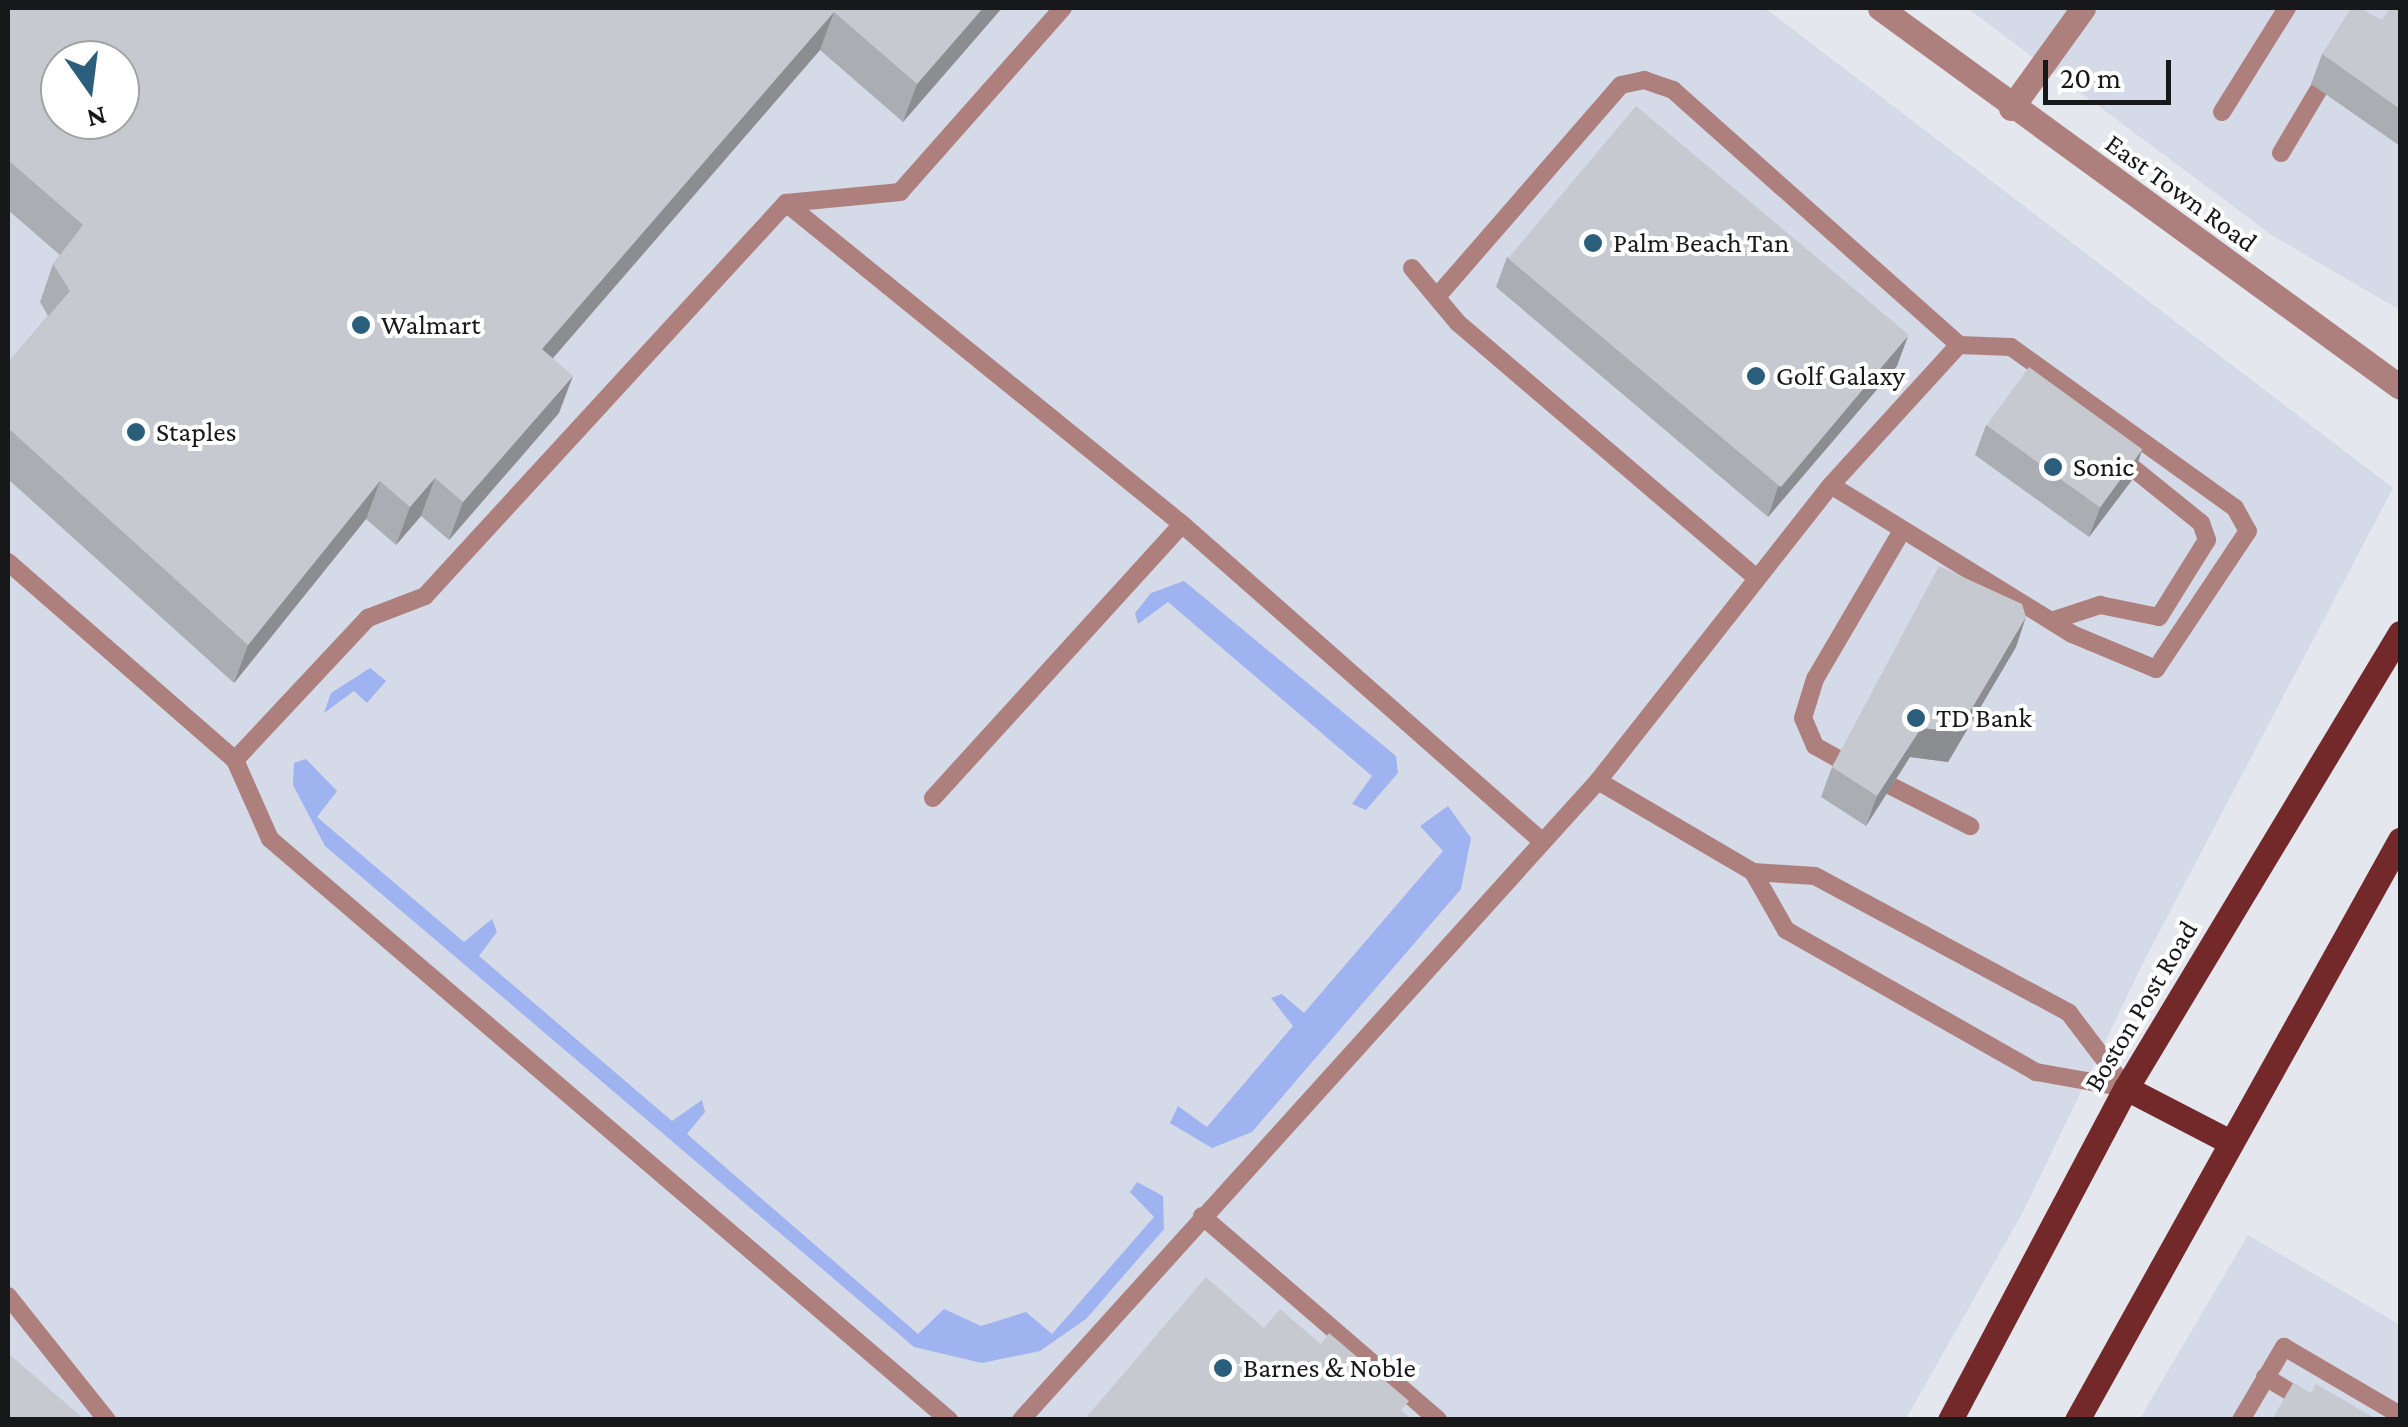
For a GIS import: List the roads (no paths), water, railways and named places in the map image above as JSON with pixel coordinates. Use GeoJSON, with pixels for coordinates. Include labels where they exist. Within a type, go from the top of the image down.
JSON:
{"type":"FeatureCollection","features":[{"type":"Feature","properties":{"kind":"main road","name":"Boston Post Road"},"geometry":{"type":"LineString","coordinates":[[1950,1420],[2126,1088],[2400,633]]}},
{"type":"Feature","properties":{"kind":"main road"},"geometry":{"type":"LineString","coordinates":[[2077,1420],[2400,840]]}},
{"type":"Feature","properties":{"kind":"main road"},"geometry":{"type":"LineString","coordinates":[[2126,1088],[2230,1142]]}},
{"type":"Feature","properties":{"kind":"street","name":"East Town Road"},"geometry":{"type":"LineString","coordinates":[[1880,8],[2011,108],[2400,388]]}},
{"type":"Feature","properties":{"kind":"street"},"geometry":{"type":"LineString","coordinates":[[2011,108],[2083,8]]}},
{"type":"Feature","properties":{"kind":"lane"},"geometry":{"type":"LineString","coordinates":[[236,760],[368,618],[425,596],[786,203],[900,192],[1063,8]]}},
{"type":"Feature","properties":{"kind":"lane"},"geometry":{"type":"LineString","coordinates":[[2222,112],[2287,8]]}},
{"type":"Feature","properties":{"kind":"lane"},"geometry":{"type":"LineString","coordinates":[[1440,292],[1621,85],[1644,80],[1674,90],[1959,345],[2011,347],[2235,508],[2248,531],[2156,670],[2052,621],[1832,486]]}},
{"type":"Feature","properties":{"kind":"lane"},"geometry":{"type":"LineString","coordinates":[[2281,153],[2319,89]]}},
{"type":"Feature","properties":{"kind":"lane"},"geometry":{"type":"LineString","coordinates":[[786,203],[1182,524],[1541,840]]}},
{"type":"Feature","properties":{"kind":"lane"},"geometry":{"type":"LineString","coordinates":[[1412,268],[1440,292],[1458,322],[1757,578]]}},
{"type":"Feature","properties":{"kind":"lane"},"geometry":{"type":"LineString","coordinates":[[1020,1420],[1598,781],[1832,486],[1959,345]]}},
{"type":"Feature","properties":{"kind":"lane"},"geometry":{"type":"LineString","coordinates":[[2011,347],[2027,381],[2075,422]]}},
{"type":"Feature","properties":{"kind":"lane"},"geometry":{"type":"LineString","coordinates":[[2052,621],[2100,604],[2158,616],[2207,540],[2202,524],[2104,444]]}},
{"type":"Feature","properties":{"kind":"lane"},"geometry":{"type":"LineString","coordinates":[[933,798],[1182,524]]}},
{"type":"Feature","properties":{"kind":"lane"},"geometry":{"type":"LineString","coordinates":[[1844,762],[1815,746],[1803,718],[1815,679],[1902,531]]}},
{"type":"Feature","properties":{"kind":"lane"},"geometry":{"type":"LineString","coordinates":[[8,562],[236,760],[270,839],[950,1420]]}},
{"type":"Feature","properties":{"kind":"lane"},"geometry":{"type":"LineString","coordinates":[[1598,781],[1754,872],[1815,876],[2069,1014],[2126,1088]]}},
{"type":"Feature","properties":{"kind":"lane"},"geometry":{"type":"LineString","coordinates":[[1892,786],[1970,826]]}},
{"type":"Feature","properties":{"kind":"lane"},"geometry":{"type":"LineString","coordinates":[[1754,872],[1786,930],[2036,1072],[2126,1088]]}},
{"type":"Feature","properties":{"kind":"lane"},"geometry":{"type":"LineString","coordinates":[[1202,1216],[1438,1420]]}},
{"type":"Feature","properties":{"kind":"lane"},"geometry":{"type":"LineString","coordinates":[[8,1296],[107,1420]]}},
{"type":"Feature","properties":{"kind":"lane"},"geometry":{"type":"LineString","coordinates":[[2240,1420],[2284,1347],[2400,1414]]}},
{"type":"Feature","properties":{"kind":"lane"},"geometry":{"type":"LineString","coordinates":[[2265,1377],[2338,1420]]}},
{"type":"Feature","properties":{"kind":"place","name":"Palm Beach Tan"},"geometry":{"type":"Point","coordinates":[1593,243]}},
{"type":"Feature","properties":{"kind":"place","name":"Walmart"},"geometry":{"type":"Point","coordinates":[361,325]}},
{"type":"Feature","properties":{"kind":"place","name":"Golf Galaxy"},"geometry":{"type":"Point","coordinates":[1756,376]}},
{"type":"Feature","properties":{"kind":"place","name":"Staples"},"geometry":{"type":"Point","coordinates":[136,432]}},
{"type":"Feature","properties":{"kind":"place","name":"Sonic"},"geometry":{"type":"Point","coordinates":[2053,467]}},
{"type":"Feature","properties":{"kind":"place","name":"TD Bank"},"geometry":{"type":"Point","coordinates":[1916,718]}},
{"type":"Feature","properties":{"kind":"place","name":"Barnes & Noble"},"geometry":{"type":"Point","coordinates":[1223,1368]}}]}
